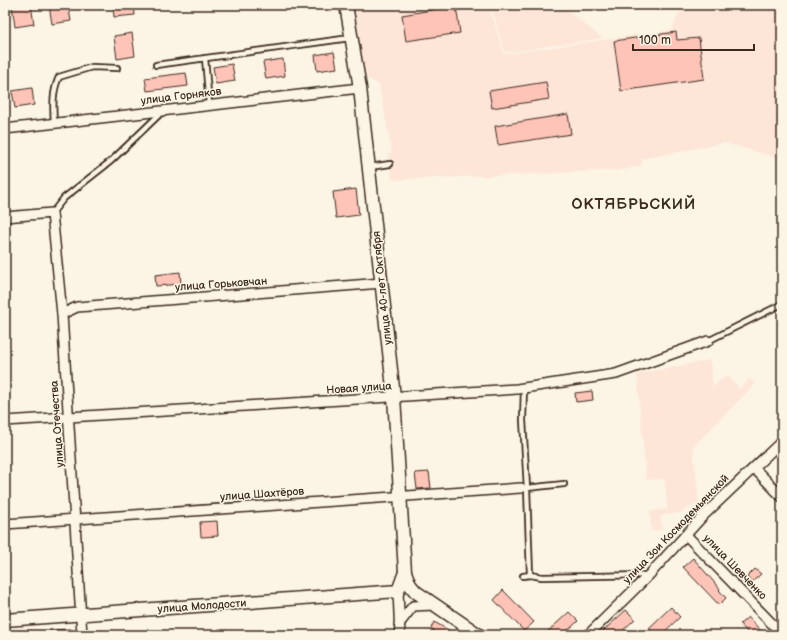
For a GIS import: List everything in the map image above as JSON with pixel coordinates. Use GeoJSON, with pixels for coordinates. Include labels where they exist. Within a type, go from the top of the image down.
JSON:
{"type":"FeatureCollection","features":[{"type":"Feature","properties":{"kind":"street","name":"улица 40-лет Октября"},"geometry":{"type":"LineString","coordinates":[[346,5],[360,88],[394,397],[405,572],[413,589],[479,635]]}},
{"type":"Feature","properties":{"kind":"street","name":"улица Горняков"},"geometry":{"type":"LineString","coordinates":[[5,129],[360,88]]}},
{"type":"Feature","properties":{"kind":"street"},"geometry":{"type":"LineString","coordinates":[[5,217],[52,213]]}},
{"type":"Feature","properties":{"kind":"street","name":"улица Отечества"},"geometry":{"type":"LineString","coordinates":[[52,213],[62,314],[76,519],[82,635]]}},
{"type":"Feature","properties":{"kind":"street","name":"улица Горьковчан"},"geometry":{"type":"LineString","coordinates":[[62,314],[77,307],[382,283]]}},
{"type":"Feature","properties":{"kind":"street","name":"Новая улица"},"geometry":{"type":"LineString","coordinates":[[5,421],[524,388],[616,374],[708,341]]}},
{"type":"Feature","properties":{"kind":"street","name":"улица Зои Космодемьянской"},"geometry":{"type":"LineString","coordinates":[[588,635],[649,575],[703,516],[782,441]]}},
{"type":"Feature","properties":{"kind":"street"},"geometry":{"type":"LineString","coordinates":[[754,468],[782,497]]}},
{"type":"Feature","properties":{"kind":"street","name":"улица Шахтёров"},"geometry":{"type":"LineString","coordinates":[[5,524],[524,488]]}},
{"type":"Feature","properties":{"kind":"street","name":"улица Шевченко"},"geometry":{"type":"LineString","coordinates":[[686,535],[782,634]]}},
{"type":"Feature","properties":{"kind":"street","name":"улица 40-лет Октября"},"geometry":{"type":"LineString","coordinates":[[400,635],[398,592],[405,572]]}},
{"type":"Feature","properties":{"kind":"street","name":"улица Молодости"},"geometry":{"type":"LineString","coordinates":[[5,620],[398,592]]}},
{"type":"Feature","properties":{"kind":"street"},"geometry":{"type":"LineString","coordinates":[[399,624],[413,606],[434,605]]}},
{"type":"Feature","properties":{"kind":"lane"},"geometry":{"type":"LineString","coordinates":[[156,65],[352,38]]}},
{"type":"Feature","properties":{"kind":"lane"},"geometry":{"type":"LineString","coordinates":[[205,58],[209,105]]}},
{"type":"Feature","properties":{"kind":"lane"},"geometry":{"type":"LineString","coordinates":[[54,123],[52,105],[54,86],[59,77],[92,67],[117,68]]}},
{"type":"Feature","properties":{"kind":"lane"},"geometry":{"type":"LineString","coordinates":[[52,213],[64,198],[111,161],[163,111]]}},
{"type":"Feature","properties":{"kind":"lane"},"geometry":{"type":"LineString","coordinates":[[368,167],[390,164]]}},
{"type":"Feature","properties":{"kind":"lane"},"geometry":{"type":"LineString","coordinates":[[708,341],[782,304]]}},
{"type":"Feature","properties":{"kind":"lane"},"geometry":{"type":"LineString","coordinates":[[524,388],[524,488],[530,575]]}},
{"type":"Feature","properties":{"kind":"lane"},"geometry":{"type":"LineString","coordinates":[[524,488],[564,484]]}},
{"type":"Feature","properties":{"kind":"lane"},"geometry":{"type":"LineString","coordinates":[[523,576],[649,575]]}},
{"type":"Feature","properties":{"kind":"shaded area"},"geometry":{"type":"Polygon","coordinates":[[[353,5],[489,5],[504,54],[672,30],[679,12],[706,5],[782,5],[782,157],[778,158],[724,143],[642,159],[642,165],[624,170],[392,180],[388,154],[392,152],[379,85],[365,77],[353,5]]]}},
{"type":"Feature","properties":{"kind":"shaded area"},"geometry":{"type":"Polygon","coordinates":[[[491,5],[561,5],[602,38],[505,53],[491,5]]]}},
{"type":"Feature","properties":{"kind":"shaded area"},"geometry":{"type":"Polygon","coordinates":[[[710,360],[713,387],[727,375],[740,389],[750,378],[755,384],[693,447],[699,502],[680,513],[661,516],[662,530],[651,531],[650,511],[667,509],[665,479],[646,480],[637,374],[710,360]]]}},
{"type":"Feature","properties":{"kind":"building"},"geometry":{"type":"Polygon","coordinates":[[[12,5],[31,5],[34,24],[15,27],[12,5]]]}},
{"type":"Feature","properties":{"kind":"building"},"geometry":{"type":"Polygon","coordinates":[[[49,5],[68,5],[71,21],[52,24],[49,5]]]}},
{"type":"Feature","properties":{"kind":"building"},"geometry":{"type":"Polygon","coordinates":[[[113,5],[134,5],[135,15],[114,17],[113,5]]]}},
{"type":"Feature","properties":{"kind":"building"},"geometry":{"type":"Polygon","coordinates":[[[456,6],[460,33],[406,41],[402,15],[456,6]]]}},
{"type":"Feature","properties":{"kind":"building"},"geometry":{"type":"Polygon","coordinates":[[[676,32],[677,40],[699,38],[704,79],[621,91],[614,41],[676,32]]]}},
{"type":"Feature","properties":{"kind":"building"},"geometry":{"type":"Polygon","coordinates":[[[132,33],[135,56],[117,59],[114,36],[132,33]]]}},
{"type":"Feature","properties":{"kind":"building"},"geometry":{"type":"Polygon","coordinates":[[[334,52],[337,68],[317,71],[315,55],[334,52]]]}},
{"type":"Feature","properties":{"kind":"building"},"geometry":{"type":"Polygon","coordinates":[[[283,59],[285,76],[266,79],[263,62],[283,59]]]}},
{"type":"Feature","properties":{"kind":"building"},"geometry":{"type":"Polygon","coordinates":[[[232,64],[235,81],[216,84],[213,67],[232,64]]]}},
{"type":"Feature","properties":{"kind":"building"},"geometry":{"type":"Polygon","coordinates":[[[186,73],[188,86],[147,91],[145,78],[186,73]]]}},
{"type":"Feature","properties":{"kind":"building"},"geometry":{"type":"Polygon","coordinates":[[[546,82],[549,99],[492,108],[489,91],[546,82]]]}},
{"type":"Feature","properties":{"kind":"building"},"geometry":{"type":"Polygon","coordinates":[[[32,88],[34,105],[15,108],[12,91],[32,88]]]}},
{"type":"Feature","properties":{"kind":"building"},"geometry":{"type":"Polygon","coordinates":[[[568,114],[571,134],[498,145],[495,126],[568,114]]]}},
{"type":"Feature","properties":{"kind":"building"},"geometry":{"type":"Polygon","coordinates":[[[356,189],[359,215],[336,218],[333,192],[356,189]]]}},
{"type":"Feature","properties":{"kind":"building"},"geometry":{"type":"Polygon","coordinates":[[[180,272],[181,284],[156,286],[155,275],[180,272]]]}},
{"type":"Feature","properties":{"kind":"building"},"geometry":{"type":"Polygon","coordinates":[[[592,391],[593,400],[576,402],[575,393],[592,391]]]}},
{"type":"Feature","properties":{"kind":"building"},"geometry":{"type":"Polygon","coordinates":[[[429,472],[431,488],[417,489],[415,473],[429,472]]]}},
{"type":"Feature","properties":{"kind":"building"},"geometry":{"type":"Polygon","coordinates":[[[217,521],[218,536],[201,537],[200,522],[217,521]]]}},
{"type":"Feature","properties":{"kind":"building"},"geometry":{"type":"Polygon","coordinates":[[[693,558],[726,598],[719,605],[683,567],[693,558]]]}},
{"type":"Feature","properties":{"kind":"building"},"geometry":{"type":"Polygon","coordinates":[[[755,569],[761,574],[752,582],[747,577],[755,569]]]}},
{"type":"Feature","properties":{"kind":"building"},"geometry":{"type":"Polygon","coordinates":[[[503,590],[534,622],[524,631],[494,600],[503,590]]]}},
{"type":"Feature","properties":{"kind":"building"},"geometry":{"type":"Polygon","coordinates":[[[671,607],[680,617],[661,635],[655,635],[649,628],[671,607]]]}},
{"type":"Feature","properties":{"kind":"building"},"geometry":{"type":"Polygon","coordinates":[[[626,610],[635,619],[618,635],[607,635],[603,631],[626,610]]]}},
{"type":"Feature","properties":{"kind":"building"},"geometry":{"type":"Polygon","coordinates":[[[569,612],[578,621],[563,635],[544,635],[569,612]]]}},
{"type":"Feature","properties":{"kind":"building"},"geometry":{"type":"Polygon","coordinates":[[[748,617],[765,635],[750,635],[740,624],[748,617]]]}},
{"type":"Feature","properties":{"kind":"building"},"geometry":{"type":"Polygon","coordinates":[[[434,622],[458,635],[431,635],[434,630],[431,628],[434,622]]]}},
{"type":"Feature","properties":{"kind":"building"},"geometry":{"type":"Polygon","coordinates":[[[70,629],[70,635],[51,635],[50,630],[70,629]]]}},
{"type":"Feature","properties":{"kind":"district","name":"ОКТЯБРЬСКИЙ"},"geometry":{"type":"Point","coordinates":[634,204]}}]}
